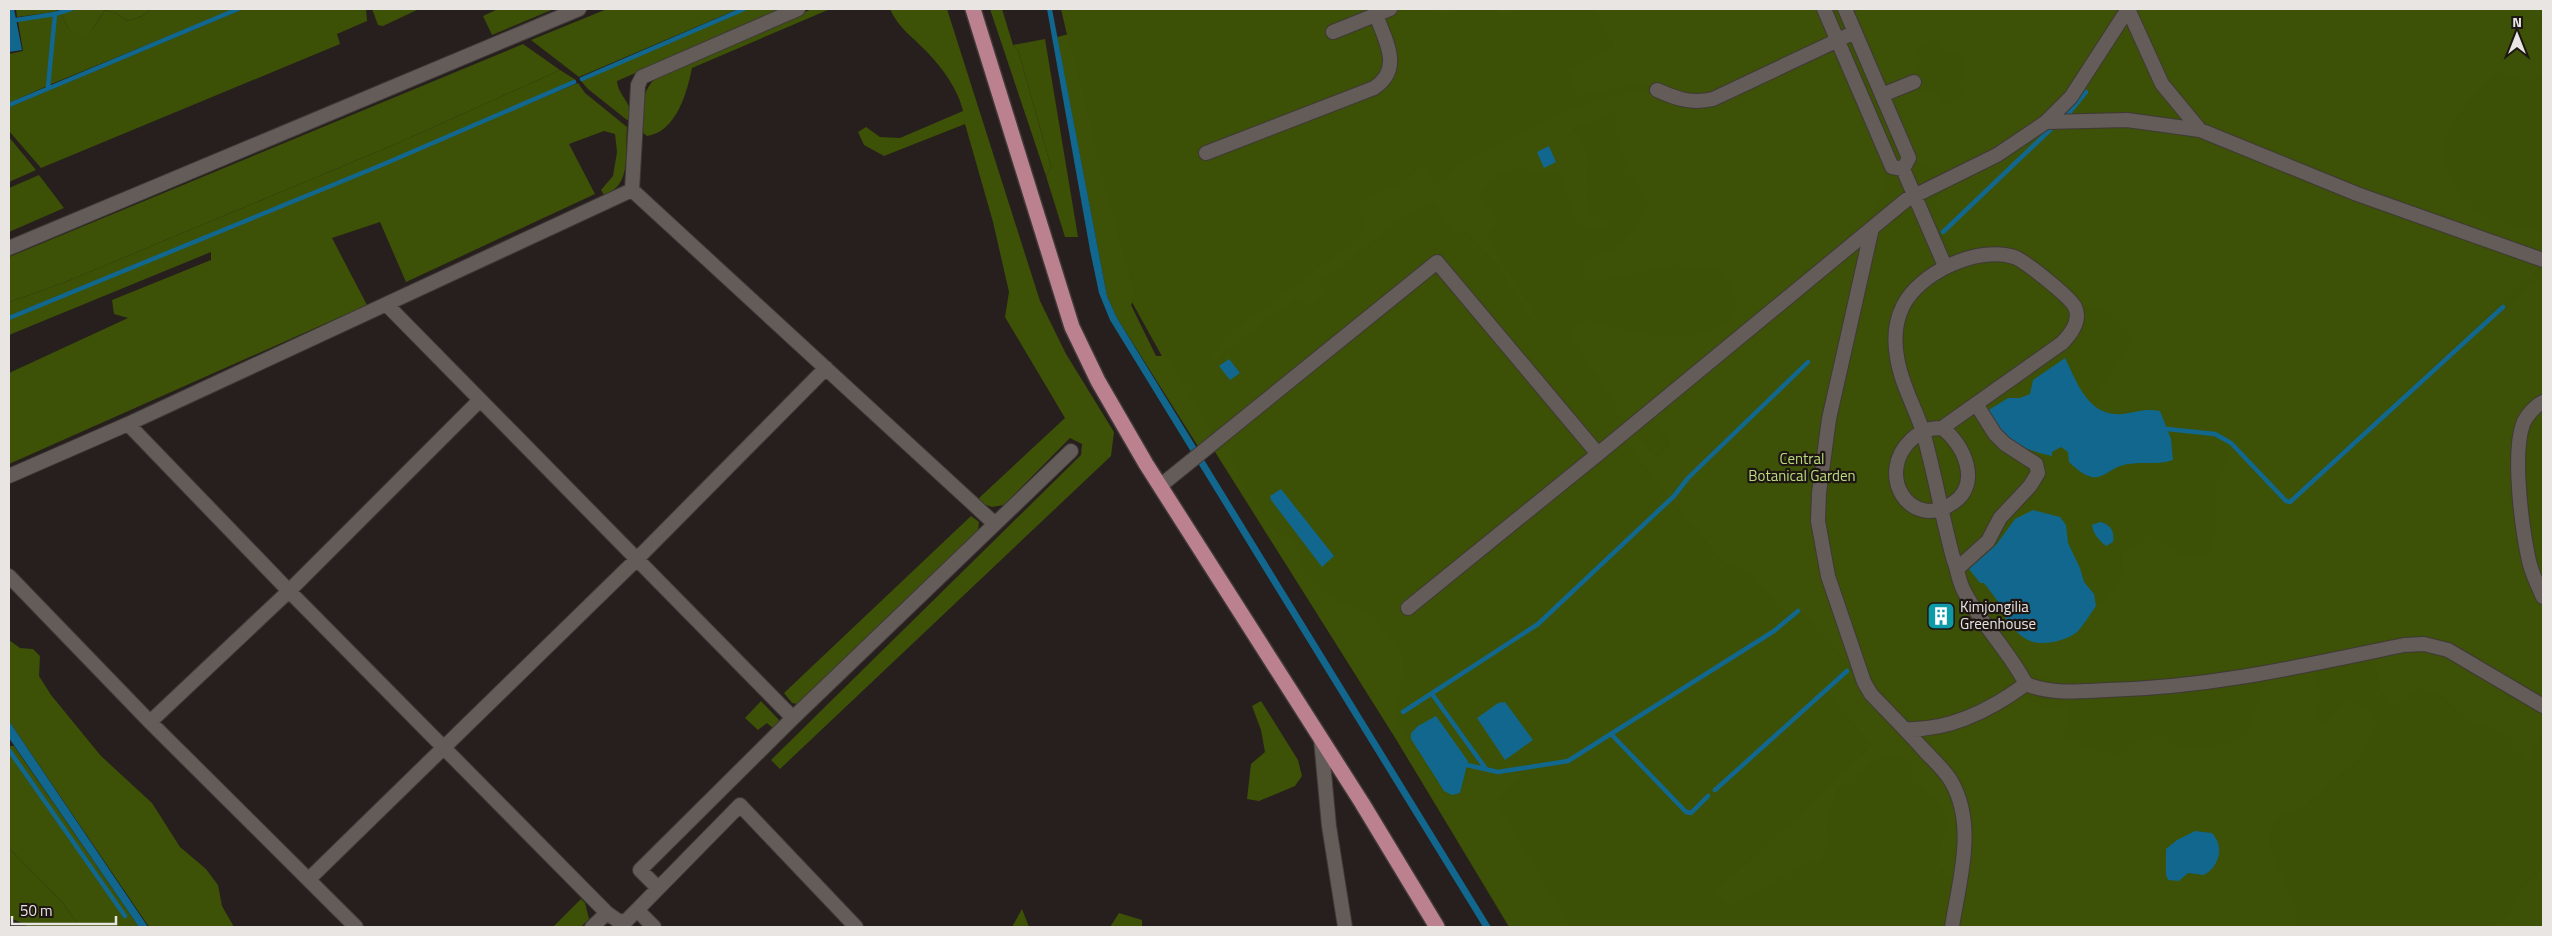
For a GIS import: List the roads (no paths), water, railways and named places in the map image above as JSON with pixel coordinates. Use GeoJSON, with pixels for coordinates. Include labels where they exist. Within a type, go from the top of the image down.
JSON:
{"type":"FeatureCollection","features":[{"type":"Feature","properties":{"kind":"main road"},"geometry":{"type":"LineString","coordinates":[[973,9],[1072,326],[1098,381],[1160,486],[1322,740],[1437,927]]}},
{"type":"Feature","properties":{"kind":"street"},"geometry":{"type":"LineString","coordinates":[[9,248],[579,9]]}},
{"type":"Feature","properties":{"kind":"street"},"geometry":{"type":"LineString","coordinates":[[632,190],[638,86],[642,77],[798,9]]}},
{"type":"Feature","properties":{"kind":"street"},"geometry":{"type":"LineString","coordinates":[[1333,32],[1390,9]]}},
{"type":"Feature","properties":{"kind":"street"},"geometry":{"type":"LineString","coordinates":[[1824,9],[1892,167],[1903,169]]}},
{"type":"Feature","properties":{"kind":"street"},"geometry":{"type":"LineString","coordinates":[[1845,9],[1909,158],[1903,169]]}},
{"type":"Feature","properties":{"kind":"street"},"geometry":{"type":"LineString","coordinates":[[1408,608],[1872,228],[1914,196],[1997,155],[2046,122],[2071,96],[2128,9],[2162,84],[2200,130]]}},
{"type":"Feature","properties":{"kind":"street"},"geometry":{"type":"LineString","coordinates":[[1206,153],[1374,88],[1382,83],[1388,76],[1391,68],[1387,46],[1376,15]]}},
{"type":"Feature","properties":{"kind":"street"},"geometry":{"type":"LineString","coordinates":[[1657,90],[1685,101],[1699,102],[1713,99],[1855,32]]}},
{"type":"Feature","properties":{"kind":"street"},"geometry":{"type":"LineString","coordinates":[[1882,95],[1914,82]]}},
{"type":"Feature","properties":{"kind":"street"},"geometry":{"type":"LineString","coordinates":[[2046,122],[2127,120],[2200,130],[2357,194],[2543,260]]}},
{"type":"Feature","properties":{"kind":"street"},"geometry":{"type":"LineString","coordinates":[[1903,169],[1946,266]]}},
{"type":"Feature","properties":{"kind":"street"},"geometry":{"type":"LineString","coordinates":[[9,476],[128,424],[632,190]]}},
{"type":"Feature","properties":{"kind":"street"},"geometry":{"type":"LineString","coordinates":[[632,190],[995,524]]}},
{"type":"Feature","properties":{"kind":"street"},"geometry":{"type":"LineString","coordinates":[[1872,228],[1829,419],[1820,483],[1818,521],[1820,542],[1832,589],[1864,682],[1871,694],[1906,729],[1949,778],[1959,796],[1963,812],[1963,862],[1952,927]]}},
{"type":"Feature","properties":{"kind":"street"},"geometry":{"type":"LineString","coordinates":[[1942,428],[1954,439],[1961,450],[1966,461],[1968,479],[1962,494],[1954,503],[1941,510],[1924,510],[1914,506],[1905,499],[1897,484],[1896,465],[1900,454],[1922,430],[1942,428],[2069,336],[2077,318],[2075,306],[2029,265],[2014,257],[1997,254],[1946,266],[1909,296],[1896,325],[1895,341],[1902,380],[1922,430],[1941,510],[1964,592],[2014,662],[2026,684],[2041,690],[2066,692],[2200,684],[2264,675],[2404,645],[2424,644],[2448,650],[2543,706]]}},
{"type":"Feature","properties":{"kind":"street"},"geometry":{"type":"LineString","coordinates":[[1160,486],[1437,262],[1598,454]]}},
{"type":"Feature","properties":{"kind":"street"},"geometry":{"type":"LineString","coordinates":[[387,305],[479,401],[793,718]]}},
{"type":"Feature","properties":{"kind":"street"},"geometry":{"type":"LineString","coordinates":[[309,879],[637,559],[826,368]]}},
{"type":"Feature","properties":{"kind":"street"},"geometry":{"type":"LineString","coordinates":[[150,722],[289,591],[479,401]]}},
{"type":"Feature","properties":{"kind":"street"},"geometry":{"type":"LineString","coordinates":[[2543,402],[2530,413],[2523,424],[2519,457],[2520,492],[2529,563],[2543,597]]}},
{"type":"Feature","properties":{"kind":"street"},"geometry":{"type":"LineString","coordinates":[[1957,569],[1983,546],[2000,518],[2030,486],[2038,473],[2036,464],[2005,444],[1995,434],[1976,404]]}},
{"type":"Feature","properties":{"kind":"street"},"geometry":{"type":"LineString","coordinates":[[128,424],[289,591],[607,913],[625,922],[657,887],[740,804],[856,927]]}},
{"type":"Feature","properties":{"kind":"street"},"geometry":{"type":"LineString","coordinates":[[657,887],[640,870],[793,718],[1071,452]]}},
{"type":"Feature","properties":{"kind":"street"},"geometry":{"type":"LineString","coordinates":[[9,576],[150,722],[356,927]]}},
{"type":"Feature","properties":{"kind":"street"},"geometry":{"type":"LineString","coordinates":[[1906,729],[1932,729],[1966,718],[2026,684]]}},
{"type":"Feature","properties":{"kind":"street"},"geometry":{"type":"LineString","coordinates":[[1322,740],[1329,826],[1345,927]]}},
{"type":"Feature","properties":{"kind":"street"},"geometry":{"type":"LineString","coordinates":[[637,910],[654,927]]}},
{"type":"Feature","properties":{"kind":"street"},"geometry":{"type":"LineString","coordinates":[[592,927],[607,913]]}},
{"type":"Feature","properties":{"kind":"water"},"geometry":{"type":"Polygon","coordinates":[[[9,9],[14,9],[22,50],[9,52],[9,9]]]}},
{"type":"Feature","properties":{"kind":"water"},"geometry":{"type":"Polygon","coordinates":[[[1047,9],[1052,9],[1107,296],[1117,318],[1491,927],[1483,927],[1110,320],[1099,293],[1090,250],[1047,9]]]}},
{"type":"Feature","properties":{"kind":"water"},"geometry":{"type":"Polygon","coordinates":[[[1549,146],[1556,162],[1544,168],[1537,152],[1549,146]]]}},
{"type":"Feature","properties":{"kind":"water"},"geometry":{"type":"Polygon","coordinates":[[[2065,358],[2085,396],[2100,410],[2122,414],[2145,410],[2160,411],[2171,439],[2173,460],[2160,463],[2127,464],[2099,477],[2092,477],[2082,473],[2071,464],[2068,452],[2061,447],[2052,452],[2052,456],[2030,450],[2007,436],[1987,411],[2008,398],[2020,398],[2030,394],[2033,380],[2065,358]]]}},
{"type":"Feature","properties":{"kind":"water"},"geometry":{"type":"Polygon","coordinates":[[[1229,359],[1240,373],[1230,380],[1219,366],[1229,359]]]}},
{"type":"Feature","properties":{"kind":"water"},"geometry":{"type":"Polygon","coordinates":[[[1281,489],[1334,556],[1322,567],[1271,500],[1270,496],[1281,489]]]}},
{"type":"Feature","properties":{"kind":"water"},"geometry":{"type":"Polygon","coordinates":[[[2033,510],[2060,517],[2066,525],[2068,543],[2080,568],[2084,582],[2094,594],[2096,606],[2085,623],[2073,635],[2046,643],[2033,642],[2018,633],[2005,618],[2008,615],[1984,583],[1980,583],[1969,569],[1996,545],[2015,519],[2033,510]]]}},
{"type":"Feature","properties":{"kind":"water"},"geometry":{"type":"Polygon","coordinates":[[[2100,522],[2109,526],[2113,535],[2113,542],[2106,546],[2097,537],[2092,525],[2100,522]]]}},
{"type":"Feature","properties":{"kind":"water"},"geometry":{"type":"Polygon","coordinates":[[[1505,702],[1533,740],[1505,760],[1477,718],[1498,703],[1505,702]]]}},
{"type":"Feature","properties":{"kind":"water"},"geometry":{"type":"Polygon","coordinates":[[[1436,716],[1468,761],[1460,793],[1452,795],[1444,791],[1411,739],[1411,733],[1418,726],[1436,716]]]}},
{"type":"Feature","properties":{"kind":"water"},"geometry":{"type":"Polygon","coordinates":[[[9,721],[148,927],[139,927],[9,738],[9,721]]]}},
{"type":"Feature","properties":{"kind":"water"},"geometry":{"type":"Polygon","coordinates":[[[2195,831],[2212,833],[2216,838],[2219,850],[2217,862],[2204,875],[2188,873],[2179,881],[2168,880],[2166,875],[2166,849],[2177,840],[2195,831]]]}},
{"type":"Feature","properties":{"kind":"waterway"},"geometry":{"type":"LineString","coordinates":[[48,87],[55,14],[71,9]]}},
{"type":"Feature","properties":{"kind":"waterway"},"geometry":{"type":"LineString","coordinates":[[9,105],[238,9]]}},
{"type":"Feature","properties":{"kind":"waterway"},"geometry":{"type":"LineString","coordinates":[[582,79],[744,9]]}},
{"type":"Feature","properties":{"kind":"waterway"},"geometry":{"type":"LineString","coordinates":[[16,20],[55,14]]}},
{"type":"Feature","properties":{"kind":"waterway"},"geometry":{"type":"LineString","coordinates":[[9,318],[384,164],[574,82]]}},
{"type":"Feature","properties":{"kind":"waterway"},"geometry":{"type":"LineString","coordinates":[[2068,114],[2086,92]]}},
{"type":"Feature","properties":{"kind":"waterway"},"geometry":{"type":"LineString","coordinates":[[1943,232],[2052,128]]}},
{"type":"Feature","properties":{"kind":"waterway"},"geometry":{"type":"LineString","coordinates":[[2167,429],[2215,434],[2231,443],[2286,501],[2290,502],[2503,307]]}},
{"type":"Feature","properties":{"kind":"waterway"},"geometry":{"type":"LineString","coordinates":[[1403,712],[1538,624],[1674,496],[1688,478],[1808,362]]}},
{"type":"Feature","properties":{"kind":"waterway"},"geometry":{"type":"LineString","coordinates":[[1467,765],[1498,772],[1568,761],[1774,631],[1798,611]]}},
{"type":"Feature","properties":{"kind":"waterway"},"geometry":{"type":"LineString","coordinates":[[1715,790],[1847,671]]}},
{"type":"Feature","properties":{"kind":"waterway"},"geometry":{"type":"LineString","coordinates":[[1432,694],[1486,769]]}},
{"type":"Feature","properties":{"kind":"waterway"},"geometry":{"type":"LineString","coordinates":[[1611,734],[1686,812],[1691,813],[1708,796]]}},
{"type":"Feature","properties":{"kind":"waterway"},"geometry":{"type":"LineString","coordinates":[[9,750],[125,916]]}},
{"type":"Feature","properties":{"kind":"place","name":"Kimjongilia Greenhouse"},"geometry":{"type":"Point","coordinates":[1941,616]}},
{"type":"Feature","properties":{"kind":"park label","name":"Central Botanical Garden"},"geometry":{"type":"Point","coordinates":[1802,468]}}]}
